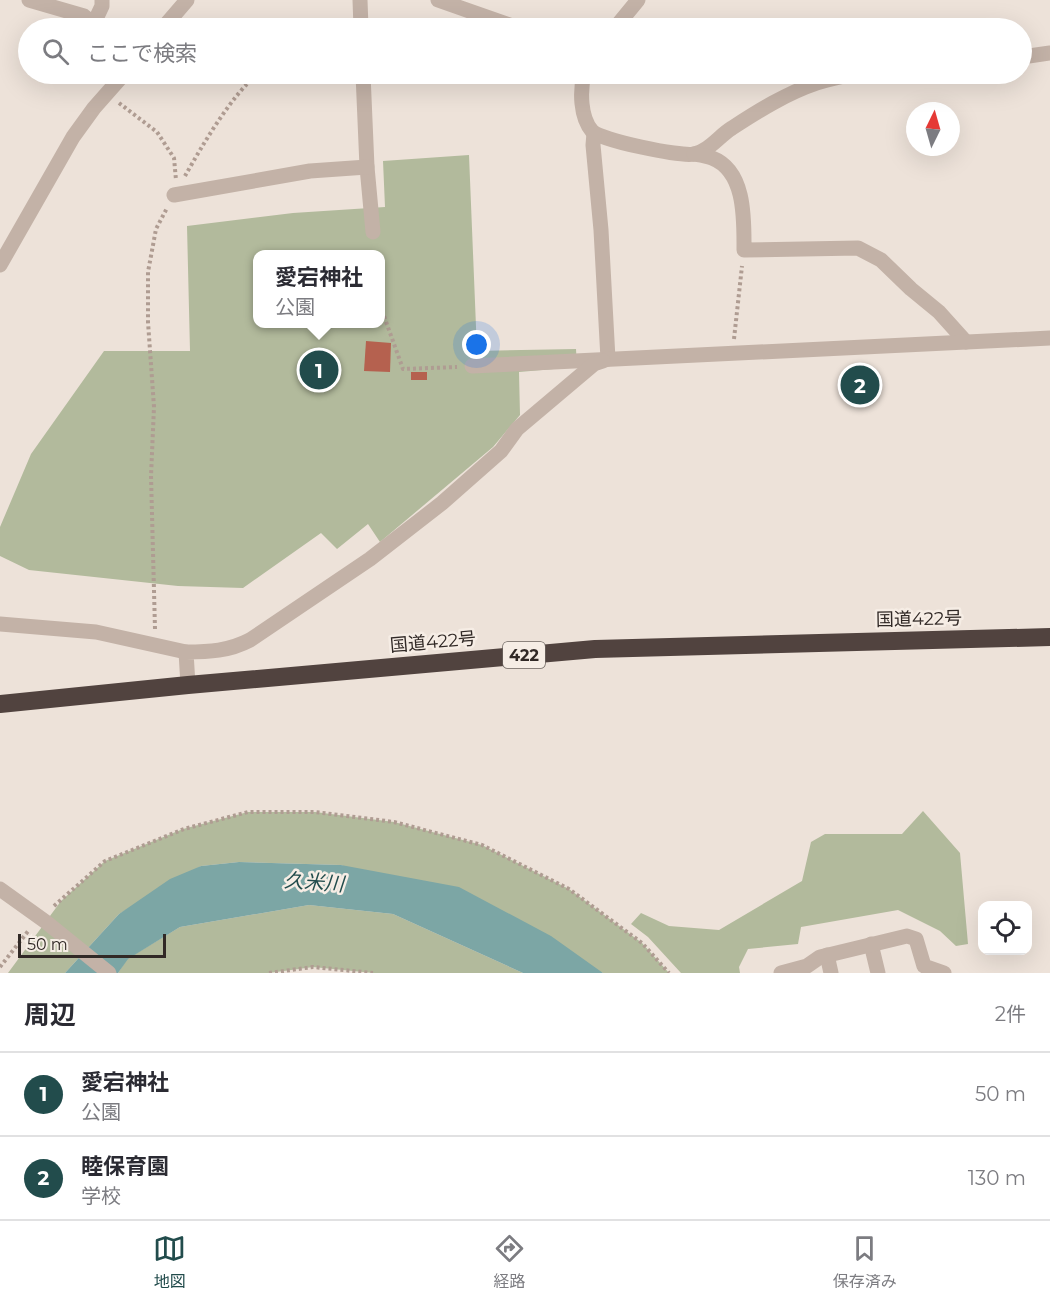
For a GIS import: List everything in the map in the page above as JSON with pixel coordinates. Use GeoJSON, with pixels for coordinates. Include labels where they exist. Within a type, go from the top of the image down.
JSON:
{"type":"FeatureCollection","features":[{"type":"Feature","properties":{"kind":"highway","name":"国道422号"},"geometry":{"type":"LineString","coordinates":[[0,704],[188,684],[595,649],[1050,637]]}},
{"type":"Feature","properties":{"kind":"street"},"geometry":{"type":"LineString","coordinates":[[29,0],[86,18]]}},
{"type":"Feature","properties":{"kind":"street"},"geometry":{"type":"LineString","coordinates":[[98,18],[102,0]]}},
{"type":"Feature","properties":{"kind":"street"},"geometry":{"type":"LineString","coordinates":[[172,18],[187,0]]}},
{"type":"Feature","properties":{"kind":"street"},"geometry":{"type":"LineString","coordinates":[[360,0],[361,18]]}},
{"type":"Feature","properties":{"kind":"street"},"geometry":{"type":"LineString","coordinates":[[438,0],[489,18]]}},
{"type":"Feature","properties":{"kind":"street"},"geometry":{"type":"LineString","coordinates":[[623,18],[638,0]]}},
{"type":"Feature","properties":{"kind":"street"},"geometry":{"type":"LineString","coordinates":[[1032,56],[1050,53]]}},
{"type":"Feature","properties":{"kind":"street"},"geometry":{"type":"LineString","coordinates":[[0,265],[73,137],[115,84]]}},
{"type":"Feature","properties":{"kind":"street"},"geometry":{"type":"LineString","coordinates":[[363,84],[372,232]]}},
{"type":"Feature","properties":{"kind":"street"},"geometry":{"type":"LineString","coordinates":[[582,84],[585,121],[594,133],[645,148],[713,158],[730,171],[740,195],[744,217],[744,250],[858,248],[880,260],[939,312],[966,342]]}},
{"type":"Feature","properties":{"kind":"street"},"geometry":{"type":"LineString","coordinates":[[694,154],[709,148],[716,139],[730,129],[783,98],[815,84]]}},
{"type":"Feature","properties":{"kind":"street"},"geometry":{"type":"LineString","coordinates":[[594,133],[608,359]]}},
{"type":"Feature","properties":{"kind":"street"},"geometry":{"type":"LineString","coordinates":[[174,195],[310,171],[367,167]]}},
{"type":"Feature","properties":{"kind":"street"},"geometry":{"type":"LineString","coordinates":[[472,366],[1050,338]]}},
{"type":"Feature","properties":{"kind":"street"},"geometry":{"type":"LineString","coordinates":[[0,624],[96,632],[186,652],[215,652],[236,647],[250,640],[370,559],[475,475],[501,451],[517,429],[594,364],[608,359]]}},
{"type":"Feature","properties":{"kind":"street"},"geometry":{"type":"LineString","coordinates":[[186,652],[188,684]]}},
{"type":"Feature","properties":{"kind":"street"},"geometry":{"type":"LineString","coordinates":[[0,889],[46,922],[109,973]]}},
{"type":"Feature","properties":{"kind":"street"},"geometry":{"type":"LineString","coordinates":[[781,973],[807,966],[820,957],[907,936],[916,939],[925,970],[944,973]]}},
{"type":"Feature","properties":{"kind":"street"},"geometry":{"type":"LineString","coordinates":[[871,944],[878,973]]}},
{"type":"Feature","properties":{"kind":"street"},"geometry":{"type":"LineString","coordinates":[[827,955],[831,973]]}},
{"type":"Feature","properties":{"kind":"path"},"geometry":{"type":"LineString","coordinates":[[154,608],[155,559],[151,476],[154,407],[148,322],[148,272],[156,229],[204,143],[246,84]]}},
{"type":"Feature","properties":{"kind":"path"},"geometry":{"type":"LineString","coordinates":[[107,93],[157,132],[174,158],[177,181],[174,195]]}},
{"type":"Feature","properties":{"kind":"path"},"geometry":{"type":"LineString","coordinates":[[733,354],[744,250]]}},
{"type":"Feature","properties":{"kind":"path"},"geometry":{"type":"LineString","coordinates":[[385,317],[403,369],[472,366]]}},
{"type":"Feature","properties":{"kind":"path"},"geometry":{"type":"LineString","coordinates":[[61,901],[105,861],[183,829],[248,813],[315,812],[394,822],[482,845],[569,889],[642,943],[669,973]]}},
{"type":"Feature","properties":{"kind":"path"},"geometry":{"type":"LineString","coordinates":[[269,973],[313,967],[373,973]]}},
{"type":"Feature","properties":{"kind":"green space"},"geometry":{"type":"Polygon","coordinates":[[[469,155],[477,351],[576,349],[577,367],[519,372],[520,415],[493,447],[380,542],[368,524],[337,549],[321,533],[243,588],[178,586],[29,570],[0,556],[0,527],[31,454],[104,351],[190,351],[187,226],[293,213],[385,207],[383,161],[469,155]]]}},
{"type":"Feature","properties":{"kind":"green space"},"geometry":{"type":"Polygon","coordinates":[[[923,811],[960,853],[968,944],[956,946],[940,931],[898,910],[801,927],[798,944],[748,949],[739,967],[740,973],[681,973],[648,937],[631,924],[641,913],[669,926],[719,930],[802,881],[811,842],[825,834],[902,834],[923,811]]]}},
{"type":"Feature","properties":{"kind":"green space"},"geometry":{"type":"Polygon","coordinates":[[[248,812],[315,812],[394,822],[482,845],[569,889],[642,943],[669,973],[603,973],[341,865],[239,862],[201,866],[119,914],[65,973],[8,973],[61,901],[105,861],[183,829],[248,812]]]}},
{"type":"Feature","properties":{"kind":"green space"},"geometry":{"type":"Polygon","coordinates":[[[309,905],[393,914],[523,973],[373,973],[313,967],[269,973],[118,973],[127,959],[180,927],[309,905]]]}},
{"type":"Feature","properties":{"kind":"water","name":"久米川"},"geometry":{"type":"Polygon","coordinates":[[[239,862],[341,865],[459,887],[551,936],[603,973],[523,973],[393,914],[309,905],[180,927],[128,959],[118,973],[65,973],[119,914],[170,879],[201,866],[239,862]]]}},
{"type":"Feature","properties":{"kind":"building"},"geometry":{"type":"Polygon","coordinates":[[[366,341],[391,343],[390,372],[364,371],[366,341]]]}},
{"type":"Feature","properties":{"kind":"building"},"geometry":{"type":"Polygon","coordinates":[[[411,372],[427,372],[427,380],[411,380],[411,372]]]}},
{"type":"Feature","properties":{"kind":"place","name":"愛宕神社"},"geometry":{"type":"Point","coordinates":[319,370]}},
{"type":"Feature","properties":{"kind":"place","name":"睦保育園"},"geometry":{"type":"Point","coordinates":[860,385]}}]}
